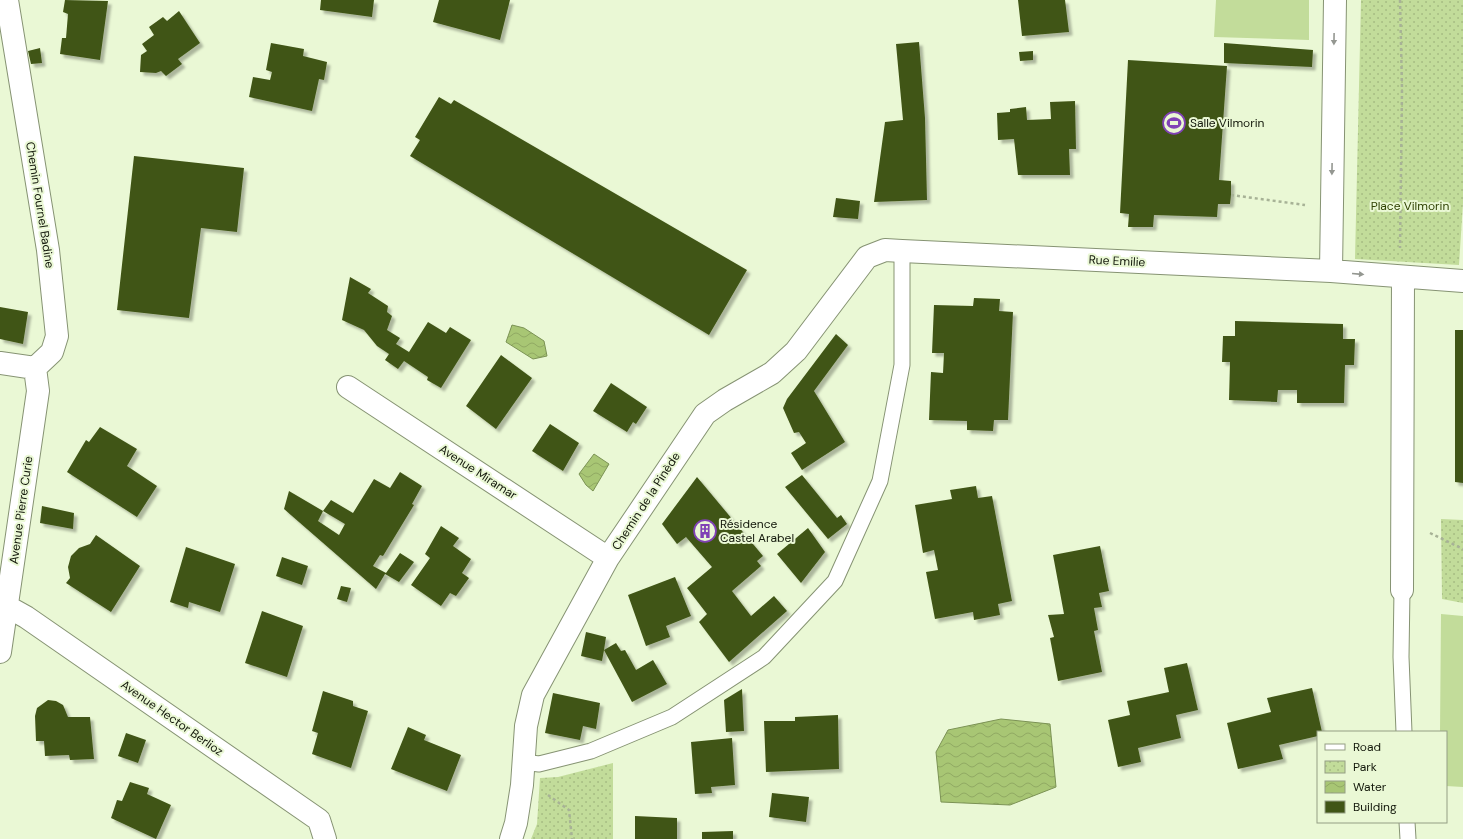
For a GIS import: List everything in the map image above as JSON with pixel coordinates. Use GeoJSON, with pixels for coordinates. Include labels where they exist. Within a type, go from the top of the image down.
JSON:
{"type":"FeatureCollection","features":[{"type":"Feature","properties":{"kind":"street","name":"Chemin Fournel Badine"},"geometry":{"type":"LineString","coordinates":[[7,0],[48,250],[57,336],[52,352],[34,368]]}},
{"type":"Feature","properties":{"kind":"street"},"geometry":{"type":"LineString","coordinates":[[1335,0],[1331,271],[1463,281]]}},
{"type":"Feature","properties":{"kind":"street","name":"Chemin de la Pinède"},"geometry":{"type":"LineString","coordinates":[[511,839],[516,823],[522,784],[526,726],[533,695],[608,558],[705,414],[725,400],[772,373],[796,351],[867,257],[885,250],[902,251]]}},
{"type":"Feature","properties":{"kind":"street","name":"Rue Emilie"},"geometry":{"type":"LineString","coordinates":[[902,251],[1331,271]]}},
{"type":"Feature","properties":{"kind":"street"},"geometry":{"type":"LineString","coordinates":[[1402,590],[1403,277]]}},
{"type":"Feature","properties":{"kind":"street"},"geometry":{"type":"LineString","coordinates":[[0,363],[34,368]]}},
{"type":"Feature","properties":{"kind":"street","name":"Avenue Pierre Curie"},"geometry":{"type":"LineString","coordinates":[[0,652],[8,607],[38,391],[34,368]]}},
{"type":"Feature","properties":{"kind":"street","name":"Avenue Miramar"},"geometry":{"type":"LineString","coordinates":[[348,387],[608,558]]}},
{"type":"Feature","properties":{"kind":"street","name":"Avenue Hector Berlioz"},"geometry":{"type":"LineString","coordinates":[[8,607],[26,617],[319,820],[325,839]]}},
{"type":"Feature","properties":{"kind":"lane"},"geometry":{"type":"LineString","coordinates":[[523,762],[540,764],[591,751],[672,717],[764,657],[835,581],[880,481],[902,365],[902,251]]}},
{"type":"Feature","properties":{"kind":"lane"},"geometry":{"type":"LineString","coordinates":[[1402,590],[1401,657],[1404,731]]}},
{"type":"Feature","properties":{"kind":"lane"},"geometry":{"type":"LineString","coordinates":[[1407,823],[1408,839]]}},
{"type":"Feature","properties":{"kind":"path"},"geometry":{"type":"LineString","coordinates":[[1400,0],[1402,89],[1400,255]]}},
{"type":"Feature","properties":{"kind":"path"},"geometry":{"type":"LineString","coordinates":[[1231,195],[1312,205]]}},
{"type":"Feature","properties":{"kind":"path"},"geometry":{"type":"LineString","coordinates":[[1428,532],[1463,549]]}},
{"type":"Feature","properties":{"kind":"path"},"geometry":{"type":"LineString","coordinates":[[522,784],[540,790],[569,810],[572,839]]}},
{"type":"Feature","properties":{"kind":"green space"},"geometry":{"type":"Polygon","coordinates":[[[1216,0],[1309,0],[1309,40],[1214,37],[1216,0]]]}},
{"type":"Feature","properties":{"kind":"green space","name":"Place Vilmorin"},"geometry":{"type":"Polygon","coordinates":[[[1361,0],[1463,0],[1463,203],[1459,265],[1355,259],[1361,0]]]}},
{"type":"Feature","properties":{"kind":"green space"},"geometry":{"type":"Polygon","coordinates":[[[1441,519],[1463,520],[1463,603],[1442,599],[1441,519]]]}},
{"type":"Feature","properties":{"kind":"green space"},"geometry":{"type":"Polygon","coordinates":[[[1441,614],[1463,616],[1463,787],[1447,786],[1447,731],[1440,731],[1441,614]]]}},
{"type":"Feature","properties":{"kind":"green space"},"geometry":{"type":"Polygon","coordinates":[[[613,763],[613,839],[531,839],[537,824],[540,778],[558,777],[613,763]]]}},
{"type":"Feature","properties":{"kind":"water"},"geometry":{"type":"Polygon","coordinates":[[[512,325],[524,328],[544,341],[547,356],[533,359],[506,342],[512,325]]]}},
{"type":"Feature","properties":{"kind":"water"},"geometry":{"type":"Polygon","coordinates":[[[594,454],[609,464],[593,491],[586,485],[579,474],[594,454]]]}},
{"type":"Feature","properties":{"kind":"water"},"geometry":{"type":"Polygon","coordinates":[[[1001,719],[1050,724],[1056,787],[1010,805],[941,802],[936,752],[948,730],[1001,719]]]}},
{"type":"Feature","properties":{"kind":"building"},"geometry":{"type":"Polygon","coordinates":[[[65,0],[108,1],[100,60],[60,54],[62,38],[66,38],[68,14],[63,12],[65,0]]]}},
{"type":"Feature","properties":{"kind":"building"},"geometry":{"type":"Polygon","coordinates":[[[321,0],[374,0],[372,17],[320,10],[321,0]]]}},
{"type":"Feature","properties":{"kind":"building"},"geometry":{"type":"Polygon","coordinates":[[[439,0],[510,0],[500,40],[433,22],[439,0]]]}},
{"type":"Feature","properties":{"kind":"building"},"geometry":{"type":"Polygon","coordinates":[[[1018,0],[1065,0],[1069,32],[1022,36],[1018,0]]]}},
{"type":"Feature","properties":{"kind":"building"},"geometry":{"type":"Polygon","coordinates":[[[179,11],[200,43],[178,59],[182,64],[166,76],[161,71],[156,73],[140,72],[141,55],[147,51],[142,44],[154,35],[149,27],[163,17],[167,21],[179,11]]]}},
{"type":"Feature","properties":{"kind":"building"},"geometry":{"type":"Polygon","coordinates":[[[919,42],[925,118],[927,200],[874,202],[885,122],[903,120],[896,44],[919,42]]]}},
{"type":"Feature","properties":{"kind":"building"},"geometry":{"type":"Polygon","coordinates":[[[271,43],[304,49],[303,56],[327,62],[324,80],[319,79],[312,111],[249,97],[253,77],[270,80],[272,72],[266,70],[271,43]]]}},
{"type":"Feature","properties":{"kind":"building"},"geometry":{"type":"Polygon","coordinates":[[[1224,43],[1313,50],[1312,67],[1224,63],[1224,43]]]}},
{"type":"Feature","properties":{"kind":"building"},"geometry":{"type":"Polygon","coordinates":[[[40,48],[42,63],[31,64],[28,51],[40,48]]]}},
{"type":"Feature","properties":{"kind":"building"},"geometry":{"type":"Polygon","coordinates":[[[1033,51],[1033,60],[1020,61],[1019,52],[1033,51]]]}},
{"type":"Feature","properties":{"kind":"building","name":"Salle Vilmorin"},"geometry":{"type":"Polygon","coordinates":[[[1128,60],[1227,66],[1219,180],[1231,181],[1231,195],[1230,204],[1218,204],[1217,217],[1154,215],[1153,227],[1128,227],[1129,214],[1120,213],[1128,60]]]}},
{"type":"Feature","properties":{"kind":"building"},"geometry":{"type":"Polygon","coordinates":[[[439,97],[451,104],[454,100],[747,270],[709,335],[410,156],[420,140],[415,137],[439,97]]]}},
{"type":"Feature","properties":{"kind":"building"},"geometry":{"type":"Polygon","coordinates":[[[1075,101],[1076,149],[1069,149],[1070,175],[1018,175],[1014,139],[998,140],[997,113],[1010,112],[1010,109],[1026,107],[1027,120],[1051,119],[1050,102],[1075,101]]]}},
{"type":"Feature","properties":{"kind":"building"},"geometry":{"type":"Polygon","coordinates":[[[134,156],[244,168],[237,232],[201,228],[189,318],[117,310],[134,156]]]}},
{"type":"Feature","properties":{"kind":"building"},"geometry":{"type":"Polygon","coordinates":[[[836,198],[860,201],[858,219],[833,217],[836,198]]]}},
{"type":"Feature","properties":{"kind":"building"},"geometry":{"type":"Polygon","coordinates":[[[350,277],[371,289],[368,293],[388,306],[387,312],[392,316],[387,330],[400,338],[396,344],[409,352],[428,322],[446,333],[450,327],[471,340],[441,388],[427,380],[428,377],[404,361],[398,369],[385,360],[389,354],[377,346],[364,330],[342,320],[350,277]]]}},
{"type":"Feature","properties":{"kind":"building"},"geometry":{"type":"Polygon","coordinates":[[[974,298],[1000,299],[999,311],[1013,312],[1008,420],[994,420],[993,431],[967,430],[967,421],[929,420],[931,372],[943,373],[944,353],[932,353],[934,305],[973,306],[974,298]]]}},
{"type":"Feature","properties":{"kind":"building"},"geometry":{"type":"Polygon","coordinates":[[[0,307],[28,312],[23,344],[0,339],[0,307]]]}},
{"type":"Feature","properties":{"kind":"building"},"geometry":{"type":"Polygon","coordinates":[[[1235,321],[1343,324],[1343,339],[1355,339],[1354,365],[1345,365],[1344,403],[1297,403],[1297,390],[1278,390],[1277,402],[1229,400],[1230,362],[1222,362],[1223,336],[1235,336],[1235,321]]]}},
{"type":"Feature","properties":{"kind":"building"},"geometry":{"type":"Polygon","coordinates":[[[1455,330],[1463,330],[1463,483],[1455,482],[1455,330]]]}},
{"type":"Feature","properties":{"kind":"building"},"geometry":{"type":"Polygon","coordinates":[[[836,334],[848,345],[814,391],[845,442],[802,470],[791,453],[806,443],[799,432],[794,433],[783,408],[787,399],[836,334]]]}},
{"type":"Feature","properties":{"kind":"building"},"geometry":{"type":"Polygon","coordinates":[[[501,355],[532,378],[496,429],[466,406],[501,355]]]}},
{"type":"Feature","properties":{"kind":"building"},"geometry":{"type":"Polygon","coordinates":[[[611,383],[647,407],[636,424],[633,422],[627,432],[593,411],[611,383]]]}},
{"type":"Feature","properties":{"kind":"building"},"geometry":{"type":"Polygon","coordinates":[[[550,424],[579,443],[563,471],[532,451],[550,424]]]}},
{"type":"Feature","properties":{"kind":"building"},"geometry":{"type":"Polygon","coordinates":[[[100,427],[137,449],[127,466],[157,486],[137,517],[67,472],[86,440],[89,442],[100,427]]]}},
{"type":"Feature","properties":{"kind":"building"},"geometry":{"type":"Polygon","coordinates":[[[400,472],[422,486],[412,504],[414,505],[383,556],[380,555],[373,566],[386,573],[400,553],[414,562],[399,582],[385,574],[376,589],[284,509],[289,491],[323,511],[331,500],[353,513],[374,479],[390,488],[400,472]],[[323,511],[318,521],[339,535],[345,524],[323,511]]]}},
{"type":"Feature","properties":{"kind":"building"},"geometry":{"type":"Polygon","coordinates":[[[802,475],[837,518],[841,515],[847,524],[828,539],[785,487],[802,475]]]}},
{"type":"Feature","properties":{"kind":"building"},"geometry":{"type":"Polygon","coordinates":[[[697,477],[763,556],[757,561],[761,566],[732,591],[751,616],[774,596],[787,611],[729,662],[699,622],[707,614],[687,588],[712,567],[686,537],[677,544],[662,524],[697,477]]]}},
{"type":"Feature","properties":{"kind":"building"},"geometry":{"type":"Polygon","coordinates":[[[976,486],[978,498],[992,496],[1012,601],[998,604],[1000,615],[974,620],[973,612],[935,619],[926,572],[938,570],[934,550],[923,553],[915,505],[952,499],[950,490],[976,486]]]}},
{"type":"Feature","properties":{"kind":"building"},"geometry":{"type":"Polygon","coordinates":[[[42,506],[74,513],[73,529],[40,523],[42,506]]]}},
{"type":"Feature","properties":{"kind":"building"},"geometry":{"type":"Polygon","coordinates":[[[441,526],[459,538],[453,546],[471,559],[462,573],[469,578],[456,596],[450,593],[441,606],[411,585],[430,558],[425,554],[441,526]]]}},
{"type":"Feature","properties":{"kind":"building"},"geometry":{"type":"Polygon","coordinates":[[[808,528],[825,552],[801,583],[777,554],[808,528]]]}},
{"type":"Feature","properties":{"kind":"building"},"geometry":{"type":"Polygon","coordinates":[[[96,535],[140,566],[111,612],[66,583],[70,578],[68,567],[71,556],[79,548],[90,544],[96,535]]]}},
{"type":"Feature","properties":{"kind":"building"},"geometry":{"type":"Polygon","coordinates":[[[1100,546],[1109,591],[1099,593],[1102,607],[1094,608],[1098,630],[1094,631],[1102,672],[1058,681],[1050,638],[1054,637],[1048,615],[1064,614],[1053,555],[1100,546]]]}},
{"type":"Feature","properties":{"kind":"building"},"geometry":{"type":"Polygon","coordinates":[[[186,547],[235,564],[220,612],[189,602],[188,608],[170,602],[186,547]]]}},
{"type":"Feature","properties":{"kind":"building"},"geometry":{"type":"Polygon","coordinates":[[[282,557],[308,566],[302,585],[276,576],[282,557]]]}},
{"type":"Feature","properties":{"kind":"building"},"geometry":{"type":"Polygon","coordinates":[[[675,577],[691,616],[666,626],[670,637],[646,646],[628,595],[675,577]]]}},
{"type":"Feature","properties":{"kind":"building"},"geometry":{"type":"Polygon","coordinates":[[[341,586],[351,588],[347,602],[337,599],[341,586]]]}},
{"type":"Feature","properties":{"kind":"building"},"geometry":{"type":"Polygon","coordinates":[[[262,611],[303,626],[287,677],[245,663],[262,611]]]}},
{"type":"Feature","properties":{"kind":"building"},"geometry":{"type":"Polygon","coordinates":[[[586,632],[606,637],[602,661],[581,656],[586,632]]]}},
{"type":"Feature","properties":{"kind":"building"},"geometry":{"type":"Polygon","coordinates":[[[616,643],[621,651],[625,650],[636,670],[653,660],[667,684],[632,702],[604,650],[616,643]]]}},
{"type":"Feature","properties":{"kind":"building"},"geometry":{"type":"Polygon","coordinates":[[[1187,663],[1198,710],[1176,715],[1181,738],[1138,748],[1141,762],[1118,767],[1108,720],[1130,715],[1127,701],[1169,692],[1164,668],[1187,663]]]}},
{"type":"Feature","properties":{"kind":"building"},"geometry":{"type":"Polygon","coordinates":[[[1312,688],[1322,731],[1317,731],[1317,736],[1279,745],[1283,759],[1238,769],[1227,723],[1271,712],[1267,698],[1312,688]]]}},
{"type":"Feature","properties":{"kind":"building"},"geometry":{"type":"Polygon","coordinates":[[[742,689],[744,731],[726,732],[724,700],[742,689]]]}},
{"type":"Feature","properties":{"kind":"building"},"geometry":{"type":"Polygon","coordinates":[[[323,691],[353,701],[353,706],[368,711],[351,768],[312,754],[318,733],[312,731],[323,691]]]}},
{"type":"Feature","properties":{"kind":"building"},"geometry":{"type":"Polygon","coordinates":[[[553,693],[600,703],[596,729],[583,726],[580,740],[545,733],[553,693]]]}},
{"type":"Feature","properties":{"kind":"building"},"geometry":{"type":"Polygon","coordinates":[[[48,700],[56,701],[63,705],[68,717],[90,717],[94,759],[70,760],[69,755],[45,756],[44,741],[36,741],[35,716],[37,708],[48,700]]]}},
{"type":"Feature","properties":{"kind":"building"},"geometry":{"type":"Polygon","coordinates":[[[838,715],[839,769],[766,772],[764,721],[795,721],[795,717],[838,715]]]}},
{"type":"Feature","properties":{"kind":"building"},"geometry":{"type":"Polygon","coordinates":[[[408,727],[426,735],[424,740],[461,755],[447,791],[391,769],[408,727]]]}},
{"type":"Feature","properties":{"kind":"building"},"geometry":{"type":"Polygon","coordinates":[[[126,733],[146,740],[138,763],[118,756],[126,733]]]}},
{"type":"Feature","properties":{"kind":"building"},"geometry":{"type":"Polygon","coordinates":[[[732,738],[735,785],[711,787],[712,793],[695,794],[691,742],[732,738]]]}},
{"type":"Feature","properties":{"kind":"building"},"geometry":{"type":"Polygon","coordinates":[[[130,782],[149,788],[147,794],[171,805],[156,839],[111,818],[117,800],[122,801],[130,782]]]}},
{"type":"Feature","properties":{"kind":"building"},"geometry":{"type":"Polygon","coordinates":[[[772,793],[809,797],[806,822],[769,817],[772,793]]]}},
{"type":"Feature","properties":{"kind":"building"},"geometry":{"type":"Polygon","coordinates":[[[635,816],[677,818],[677,839],[635,839],[635,816]]]}},
{"type":"Feature","properties":{"kind":"building"},"geometry":{"type":"Polygon","coordinates":[[[733,831],[733,839],[702,839],[702,832],[733,831]]]}},
{"type":"Feature","properties":{"kind":"place","name":"Salle Vilmorin"},"geometry":{"type":"Point","coordinates":[1174,123]}},
{"type":"Feature","properties":{"kind":"place","name":"Résidence Castel Arabel"},"geometry":{"type":"Point","coordinates":[705,531]}}]}
